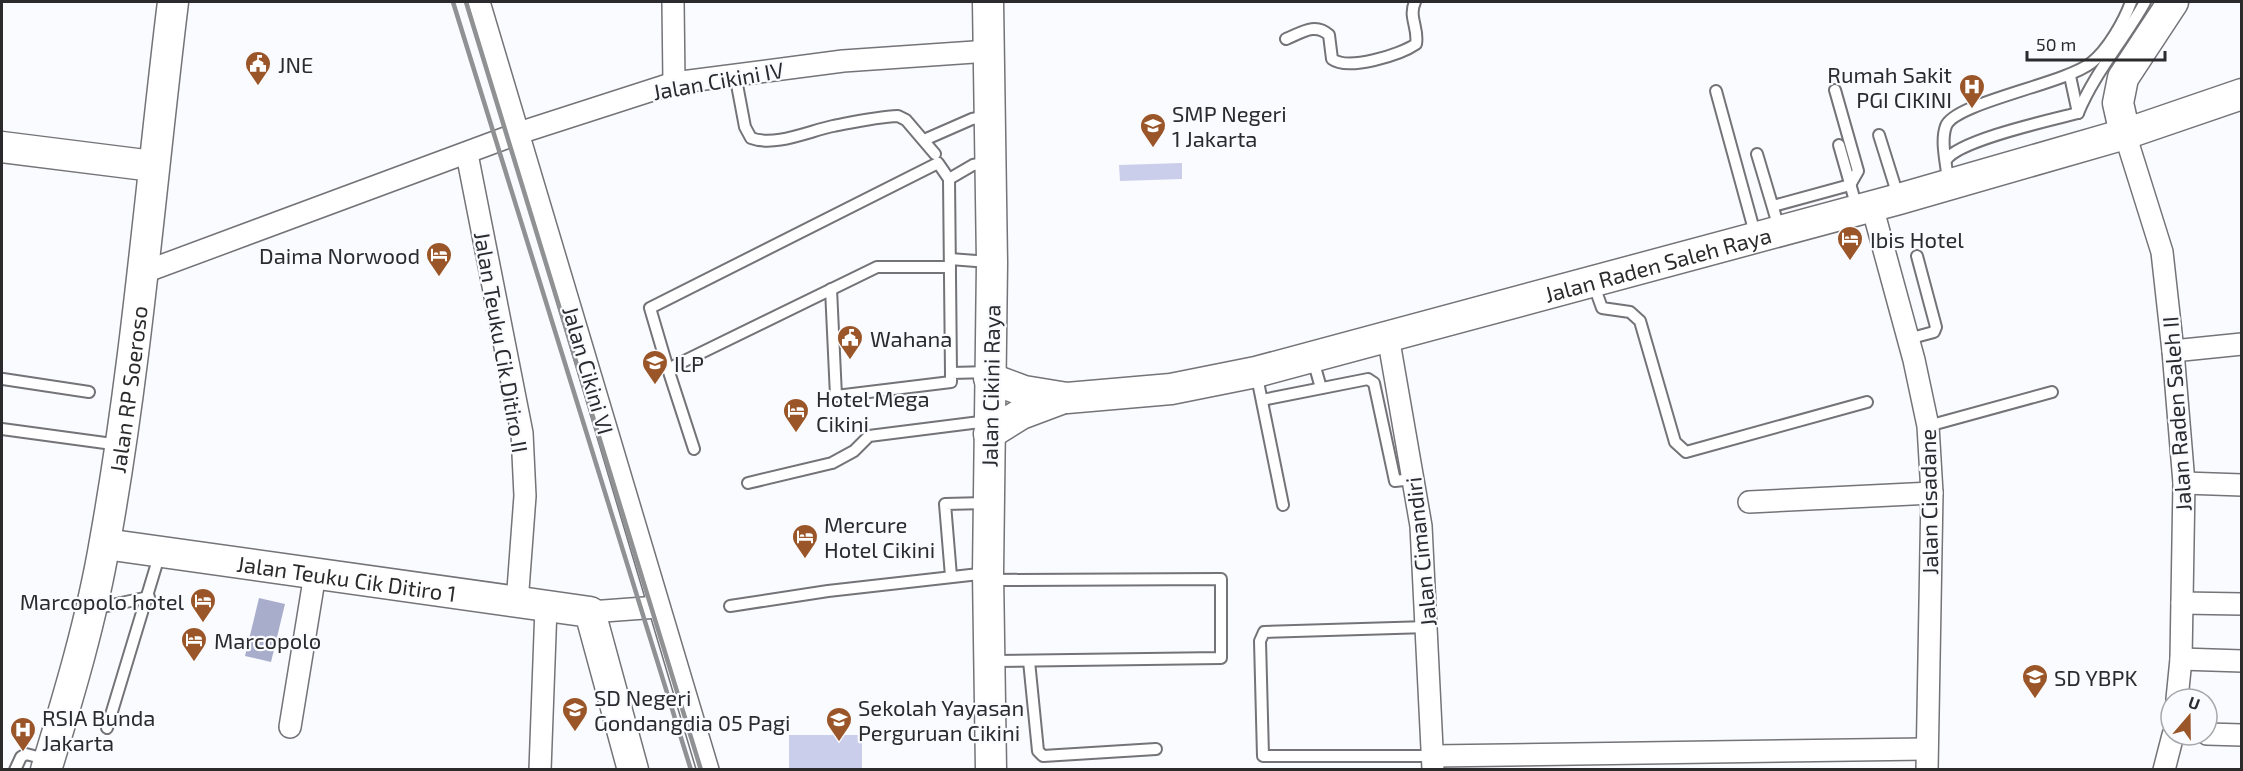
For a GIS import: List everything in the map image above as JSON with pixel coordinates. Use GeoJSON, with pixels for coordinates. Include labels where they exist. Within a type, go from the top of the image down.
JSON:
{"type":"FeatureCollection","features":[{"type":"Feature","properties":{"kind":"main road","name":"Jalan RP Soeroso"},"geometry":{"type":"LineString","coordinates":[[47,765],[90,609],[105,544],[121,446],[173,2]]}},
{"type":"Feature","properties":{"kind":"main road","name":"Jalan Cikini Raya"},"geometry":{"type":"LineString","coordinates":[[988,2],[992,263],[988,576],[991,770]]}},
{"type":"Feature","properties":{"kind":"main road"},"geometry":{"type":"LineString","coordinates":[[2125,134],[2118,104],[2123,78],[2173,2]]}},
{"type":"Feature","properties":{"kind":"main road","name":"Jalan Raden Saleh Raya"},"geometry":{"type":"LineString","coordinates":[[989,375],[1024,391],[1067,398],[1171,389],[1256,372],[1593,283],[1770,225],[1869,200],[1947,172],[2125,134],[2241,94]]}},
{"type":"Feature","properties":{"kind":"main road"},"geometry":{"type":"LineString","coordinates":[[2,147],[153,166]]}},
{"type":"Feature","properties":{"kind":"main road","name":"Jalan Raden Saleh Raya"},"geometry":{"type":"LineString","coordinates":[[989,428],[1067,398]]}},
{"type":"Feature","properties":{"kind":"main road","name":"Jalan Teuku Cik Ditiro 1"},"geometry":{"type":"LineString","coordinates":[[105,544],[590,612]]}},
{"type":"Feature","properties":{"kind":"main road"},"geometry":{"type":"LineString","coordinates":[[590,612],[633,770]]}},
{"type":"Feature","properties":{"kind":"street"},"geometry":{"type":"LineString","coordinates":[[142,273],[519,133],[479,2]]}},
{"type":"Feature","properties":{"kind":"street"},"geometry":{"type":"LineString","coordinates":[[673,2],[674,83]]}},
{"type":"Feature","properties":{"kind":"street","name":"Jalan Cikini IV"},"geometry":{"type":"LineString","coordinates":[[519,133],[674,83],[843,60],[989,51]]}},
{"type":"Feature","properties":{"kind":"street","name":"Jalan Cikini VI"},"geometry":{"type":"LineString","coordinates":[[519,133],[708,770]]}},
{"type":"Feature","properties":{"kind":"street","name":"Jalan Raden Saleh II"},"geometry":{"type":"LineString","coordinates":[[2125,134],[2162,252],[2174,351],[2184,483],[2181,659],[2178,687]]}},
{"type":"Feature","properties":{"kind":"street","name":"Jalan Teuku Cik Ditiro II"},"geometry":{"type":"LineString","coordinates":[[467,154],[522,433],[525,496],[517,603]]}},
{"type":"Feature","properties":{"kind":"street","name":"Jalan Cisadane"},"geometry":{"type":"LineString","coordinates":[[1869,200],[1908,339],[1928,426],[1932,493],[1927,759]]}},
{"type":"Feature","properties":{"kind":"street","name":"Jalan Cimandiri"},"geometry":{"type":"LineString","coordinates":[[1388,336],[1421,526],[1428,627],[1433,763]]}},
{"type":"Feature","properties":{"kind":"street"},"geometry":{"type":"LineString","coordinates":[[2174,351],[2241,345]]}},
{"type":"Feature","properties":{"kind":"street"},"geometry":{"type":"LineString","coordinates":[[2184,483],[2241,485]]}},
{"type":"Feature","properties":{"kind":"street"},"geometry":{"type":"LineString","coordinates":[[1749,502],[1932,493]]}},
{"type":"Feature","properties":{"kind":"street"},"geometry":{"type":"LineString","coordinates":[[290,728],[315,574]]}},
{"type":"Feature","properties":{"kind":"street"},"geometry":{"type":"LineString","coordinates":[[2182,603],[2241,604]]}},
{"type":"Feature","properties":{"kind":"street"},"geometry":{"type":"LineString","coordinates":[[540,770],[546,607]]}},
{"type":"Feature","properties":{"kind":"street"},"geometry":{"type":"LineString","coordinates":[[590,612],[658,607]]}},
{"type":"Feature","properties":{"kind":"street"},"geometry":{"type":"LineString","coordinates":[[2181,659],[2241,661]]}},
{"type":"Feature","properties":{"kind":"street"},"geometry":{"type":"LineString","coordinates":[[2219,734],[2241,735]]}},
{"type":"Feature","properties":{"kind":"street"},"geometry":{"type":"LineString","coordinates":[[2164,770],[2170,747]]}},
{"type":"Feature","properties":{"kind":"street"},"geometry":{"type":"LineString","coordinates":[[1433,763],[1927,759]]}},
{"type":"Feature","properties":{"kind":"lane"},"geometry":{"type":"LineString","coordinates":[[1286,39],[1314,28],[1320,29],[1329,35],[1332,59],[1340,64],[1394,56],[1416,44],[1411,13],[1415,2]]}},
{"type":"Feature","properties":{"kind":"lane"},"geometry":{"type":"LineString","coordinates":[[1947,172],[1946,127],[1951,118],[1991,101],[2070,76],[2100,55],[2131,2]]}},
{"type":"Feature","properties":{"kind":"lane"},"geometry":{"type":"LineString","coordinates":[[1947,172],[1951,152],[1976,142],[2078,112],[2090,86],[2145,2]]}},
{"type":"Feature","properties":{"kind":"lane"},"geometry":{"type":"LineString","coordinates":[[735,74],[745,127],[751,138],[758,141],[898,116],[906,120],[935,154]]}},
{"type":"Feature","properties":{"kind":"lane"},"geometry":{"type":"LineString","coordinates":[[2070,76],[2078,112]]}},
{"type":"Feature","properties":{"kind":"lane"},"geometry":{"type":"LineString","coordinates":[[1835,90],[1858,171],[1869,200]]}},
{"type":"Feature","properties":{"kind":"lane"},"geometry":{"type":"LineString","coordinates":[[1716,91],[1770,225]]}},
{"type":"Feature","properties":{"kind":"lane"},"geometry":{"type":"LineString","coordinates":[[924,140],[972,119],[990,116]]}},
{"type":"Feature","properties":{"kind":"lane"},"geometry":{"type":"LineString","coordinates":[[1869,200],[1879,135]]}},
{"type":"Feature","properties":{"kind":"lane"},"geometry":{"type":"LineString","coordinates":[[1839,145],[1869,200]]}},
{"type":"Feature","properties":{"kind":"lane"},"geometry":{"type":"LineString","coordinates":[[1756,154],[1770,225]]}},
{"type":"Feature","properties":{"kind":"lane"},"geometry":{"type":"LineString","coordinates":[[949,179],[973,165],[991,161]]}},
{"type":"Feature","properties":{"kind":"lane"},"geometry":{"type":"LineString","coordinates":[[694,449],[650,308],[938,163],[949,179],[951,382],[836,396],[831,290]]}},
{"type":"Feature","properties":{"kind":"lane"},"geometry":{"type":"LineString","coordinates":[[1908,339],[1934,332],[1936,327],[1917,256]]}},
{"type":"Feature","properties":{"kind":"lane"},"geometry":{"type":"LineString","coordinates":[[668,369],[877,267],[992,263]]}},
{"type":"Feature","properties":{"kind":"lane"},"geometry":{"type":"LineString","coordinates":[[1593,283],[1602,308],[1630,312],[1640,321],[1675,442],[1686,452],[1867,402]]}},
{"type":"Feature","properties":{"kind":"lane"},"geometry":{"type":"LineString","coordinates":[[1312,357],[1321,388]]}},
{"type":"Feature","properties":{"kind":"lane"},"geometry":{"type":"LineString","coordinates":[[1256,372],[1283,505]]}},
{"type":"Feature","properties":{"kind":"lane"},"geometry":{"type":"LineString","coordinates":[[951,373],[989,375]]}},
{"type":"Feature","properties":{"kind":"lane"},"geometry":{"type":"LineString","coordinates":[[1262,400],[1365,378],[1374,383],[1395,481],[1413,479]]}},
{"type":"Feature","properties":{"kind":"lane"},"geometry":{"type":"LineString","coordinates":[[3,379],[89,392]]}},
{"type":"Feature","properties":{"kind":"lane"},"geometry":{"type":"LineString","coordinates":[[1928,426],[2052,392]]}},
{"type":"Feature","properties":{"kind":"lane"},"geometry":{"type":"LineString","coordinates":[[748,483],[832,464],[854,451],[869,436],[989,428]]}},
{"type":"Feature","properties":{"kind":"lane"},"geometry":{"type":"LineString","coordinates":[[2,429],[121,446]]}},
{"type":"Feature","properties":{"kind":"lane"},"geometry":{"type":"LineString","coordinates":[[951,576],[945,504],[989,502]]}},
{"type":"Feature","properties":{"kind":"lane"},"geometry":{"type":"LineString","coordinates":[[107,728],[149,597],[160,552]]}},
{"type":"Feature","properties":{"kind":"lane"},"geometry":{"type":"LineString","coordinates":[[730,606],[951,576],[1221,579],[1221,658],[989,661]]}},
{"type":"Feature","properties":{"kind":"lane"},"geometry":{"type":"LineString","coordinates":[[90,609],[149,597]]}},
{"type":"Feature","properties":{"kind":"lane"},"geometry":{"type":"LineString","coordinates":[[1428,627],[1264,632],[1260,641],[1263,756],[1433,763]]}},
{"type":"Feature","properties":{"kind":"lane"},"geometry":{"type":"LineString","coordinates":[[1029,661],[1038,751],[1043,756],[1156,749]]}},
{"type":"Feature","properties":{"kind":"lane"},"geometry":{"type":"LineString","coordinates":[[15,770],[21,757],[26,754],[47,765]]}},
{"type":"Feature","properties":{"kind":"shaded area"},"geometry":{"type":"Polygon","coordinates":[[[1182,163],[1182,179],[1120,181],[1119,165],[1182,163]]]}},
{"type":"Feature","properties":{"kind":"shaded area"},"geometry":{"type":"Polygon","coordinates":[[[259,598],[285,604],[271,662],[245,656],[259,598]]]}},
{"type":"Feature","properties":{"kind":"shaded area"},"geometry":{"type":"Polygon","coordinates":[[[789,735],[862,735],[862,769],[789,769],[789,735]]]}},
{"type":"Feature","properties":{"kind":"railway"},"geometry":{"type":"LineString","coordinates":[[453,2],[691,770]]}},
{"type":"Feature","properties":{"kind":"railway"},"geometry":{"type":"LineString","coordinates":[[466,2],[701,770]]}},
{"type":"Feature","properties":{"kind":"place","name":"JNE"},"geometry":{"type":"Point","coordinates":[258,87]}},
{"type":"Feature","properties":{"kind":"place","name":"Rumah Sakit PGI CIKINI"},"geometry":{"type":"Point","coordinates":[1972,110]}},
{"type":"Feature","properties":{"kind":"place","name":"SMP Negeri 1 Jakarta"},"geometry":{"type":"Point","coordinates":[1153,149]}},
{"type":"Feature","properties":{"kind":"place","name":"Ibis Hotel"},"geometry":{"type":"Point","coordinates":[1850,262]}},
{"type":"Feature","properties":{"kind":"place","name":"Daima Norwood"},"geometry":{"type":"Point","coordinates":[439,278]}},
{"type":"Feature","properties":{"kind":"place","name":"Wahana"},"geometry":{"type":"Point","coordinates":[850,361]}},
{"type":"Feature","properties":{"kind":"place","name":"ILP"},"geometry":{"type":"Point","coordinates":[655,386]}},
{"type":"Feature","properties":{"kind":"place","name":"Hotel Mega Cikini"},"geometry":{"type":"Point","coordinates":[796,434]}},
{"type":"Feature","properties":{"kind":"place","name":"Mercure Hotel Cikini"},"geometry":{"type":"Point","coordinates":[805,560]}},
{"type":"Feature","properties":{"kind":"place","name":"Marcopolo hotel"},"geometry":{"type":"Point","coordinates":[203,624]}},
{"type":"Feature","properties":{"kind":"place","name":"Marcopolo"},"geometry":{"type":"Point","coordinates":[194,663]}},
{"type":"Feature","properties":{"kind":"place","name":"SD YBPK"},"geometry":{"type":"Point","coordinates":[2035,700]}},
{"type":"Feature","properties":{"kind":"place","name":"SD Negeri Gondangdia 05 Pagi"},"geometry":{"type":"Point","coordinates":[575,733]}},
{"type":"Feature","properties":{"kind":"place","name":"Sekolah Yayasan Perguruan Cikini"},"geometry":{"type":"Point","coordinates":[839,743]}},
{"type":"Feature","properties":{"kind":"place","name":"RSIA Bunda Jakarta"},"geometry":{"type":"Point","coordinates":[23,753]}}]}
